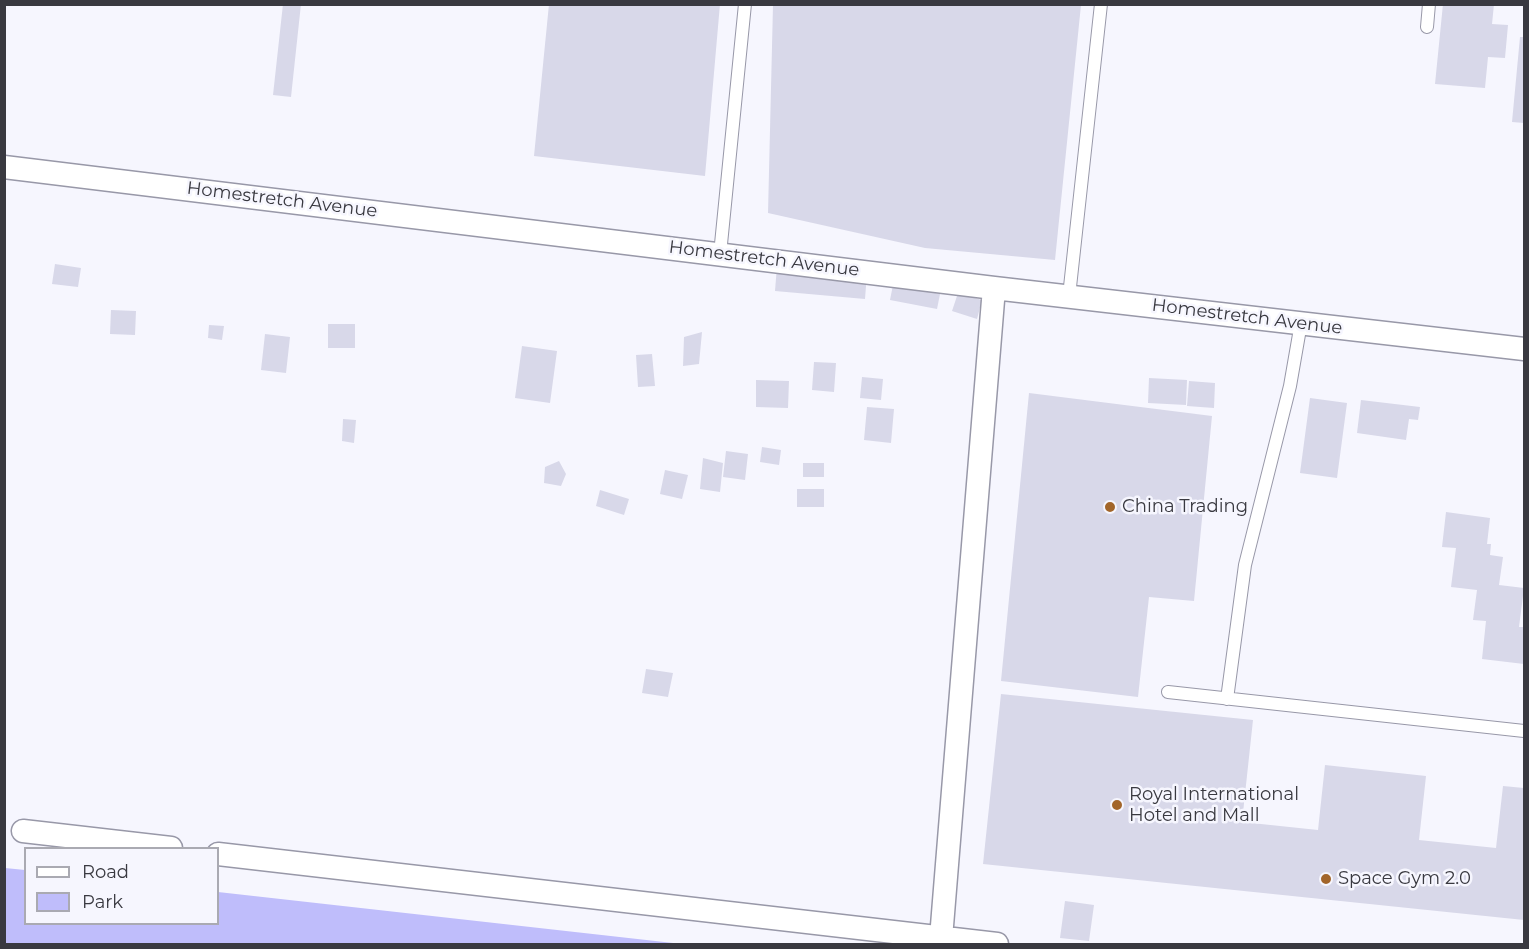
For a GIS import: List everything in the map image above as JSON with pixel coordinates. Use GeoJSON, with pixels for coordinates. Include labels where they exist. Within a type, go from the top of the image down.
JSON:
{"type":"FeatureCollection","features":[{"type":"Feature","properties":{"kind":"street","name":"Homestretch Avenue"},"geometry":{"type":"LineString","coordinates":[[4,167],[994,288],[1524,349]]}},
{"type":"Feature","properties":{"kind":"street"},"geometry":{"type":"LineString","coordinates":[[941,938],[994,288]]}},
{"type":"Feature","properties":{"kind":"street"},"geometry":{"type":"LineString","coordinates":[[23,831],[155,847]]}},
{"type":"Feature","properties":{"kind":"street"},"geometry":{"type":"LineString","coordinates":[[219,854],[997,945]]}},
{"type":"Feature","properties":{"kind":"lane"},"geometry":{"type":"LineString","coordinates":[[720,254],[745,4]]}},
{"type":"Feature","properties":{"kind":"lane"},"geometry":{"type":"LineString","coordinates":[[1069,296],[1101,4]]}},
{"type":"Feature","properties":{"kind":"lane"},"geometry":{"type":"LineString","coordinates":[[1427,27],[1429,4]]}},
{"type":"Feature","properties":{"kind":"lane"},"geometry":{"type":"LineString","coordinates":[[1227,699],[1245,565],[1290,386],[1301,323]]}},
{"type":"Feature","properties":{"kind":"lane"},"geometry":{"type":"LineString","coordinates":[[1168,692],[1524,731]]}},
{"type":"Feature","properties":{"kind":"green space"},"geometry":{"type":"Polygon","coordinates":[[[5,868],[24,870],[24,925],[219,925],[219,892],[682,944],[5,944],[5,868]]]}},
{"type":"Feature","properties":{"kind":"building"},"geometry":{"type":"Polygon","coordinates":[[[283,4],[301,4],[291,97],[273,95],[283,4]]]}},
{"type":"Feature","properties":{"kind":"building"},"geometry":{"type":"Polygon","coordinates":[[[549,4],[720,4],[705,176],[534,156],[549,4]]]}},
{"type":"Feature","properties":{"kind":"building"},"geometry":{"type":"Polygon","coordinates":[[[1443,4],[1494,4],[1492,24],[1508,25],[1505,58],[1488,57],[1485,88],[1435,84],[1443,4]]]}},
{"type":"Feature","properties":{"kind":"building"},"geometry":{"type":"Polygon","coordinates":[[[773,5],[1081,5],[1055,260],[925,248],[768,213],[773,5]]]}},
{"type":"Feature","properties":{"kind":"building"},"geometry":{"type":"Polygon","coordinates":[[[1520,37],[1524,37],[1524,123],[1512,122],[1520,37]]]}},
{"type":"Feature","properties":{"kind":"building"},"geometry":{"type":"Polygon","coordinates":[[[55,264],[81,268],[78,287],[52,284],[55,264]]]}},
{"type":"Feature","properties":{"kind":"building"},"geometry":{"type":"Polygon","coordinates":[[[777,266],[867,273],[865,299],[775,291],[777,266]]]}},
{"type":"Feature","properties":{"kind":"building"},"geometry":{"type":"Polygon","coordinates":[[[893,285],[940,294],[937,309],[890,300],[893,285]]]}},
{"type":"Feature","properties":{"kind":"building"},"geometry":{"type":"Polygon","coordinates":[[[958,293],[982,300],[977,319],[952,311],[958,293]]]}},
{"type":"Feature","properties":{"kind":"building"},"geometry":{"type":"Polygon","coordinates":[[[111,310],[136,311],[135,335],[110,334],[111,310]]]}},
{"type":"Feature","properties":{"kind":"building"},"geometry":{"type":"Polygon","coordinates":[[[328,324],[355,324],[355,348],[328,348],[328,324]]]}},
{"type":"Feature","properties":{"kind":"building"},"geometry":{"type":"Polygon","coordinates":[[[209,325],[224,326],[222,340],[208,338],[209,325]]]}},
{"type":"Feature","properties":{"kind":"building"},"geometry":{"type":"Polygon","coordinates":[[[702,332],[699,364],[683,366],[684,337],[702,332]]]}},
{"type":"Feature","properties":{"kind":"building"},"geometry":{"type":"Polygon","coordinates":[[[265,334],[290,337],[286,373],[261,370],[265,334]]]}},
{"type":"Feature","properties":{"kind":"building"},"geometry":{"type":"Polygon","coordinates":[[[522,346],[557,351],[550,403],[515,398],[522,346]]]}},
{"type":"Feature","properties":{"kind":"building"},"geometry":{"type":"Polygon","coordinates":[[[652,354],[655,386],[638,387],[636,355],[652,354]]]}},
{"type":"Feature","properties":{"kind":"building"},"geometry":{"type":"Polygon","coordinates":[[[814,362],[836,363],[834,392],[812,390],[814,362]]]}},
{"type":"Feature","properties":{"kind":"building"},"geometry":{"type":"Polygon","coordinates":[[[862,377],[883,379],[881,400],[860,398],[862,377]]]}},
{"type":"Feature","properties":{"kind":"building"},"geometry":{"type":"Polygon","coordinates":[[[1149,378],[1187,380],[1186,405],[1148,403],[1149,378]]]}},
{"type":"Feature","properties":{"kind":"building"},"geometry":{"type":"Polygon","coordinates":[[[756,380],[789,381],[788,408],[756,407],[756,380]]]}},
{"type":"Feature","properties":{"kind":"building"},"geometry":{"type":"Polygon","coordinates":[[[1189,381],[1215,383],[1214,408],[1187,406],[1189,381]]]}},
{"type":"Feature","properties":{"kind":"building","name":"China Trading"},"geometry":{"type":"Polygon","coordinates":[[[1029,393],[1212,416],[1194,601],[1149,597],[1138,697],[1001,681],[1029,393]]]}},
{"type":"Feature","properties":{"kind":"building"},"geometry":{"type":"Polygon","coordinates":[[[1310,398],[1347,403],[1337,478],[1300,473],[1310,398]]]}},
{"type":"Feature","properties":{"kind":"building"},"geometry":{"type":"Polygon","coordinates":[[[1361,400],[1420,407],[1418,420],[1409,419],[1406,440],[1357,433],[1361,400]]]}},
{"type":"Feature","properties":{"kind":"building"},"geometry":{"type":"Polygon","coordinates":[[[867,407],[894,409],[891,443],[864,440],[867,407]]]}},
{"type":"Feature","properties":{"kind":"building"},"geometry":{"type":"Polygon","coordinates":[[[343,419],[356,420],[354,443],[342,441],[343,419]]]}},
{"type":"Feature","properties":{"kind":"building"},"geometry":{"type":"Polygon","coordinates":[[[762,447],[781,450],[779,465],[760,462],[762,447]]]}},
{"type":"Feature","properties":{"kind":"building"},"geometry":{"type":"Polygon","coordinates":[[[726,451],[748,454],[745,480],[723,477],[726,451]]]}},
{"type":"Feature","properties":{"kind":"building"},"geometry":{"type":"Polygon","coordinates":[[[703,458],[723,463],[720,492],[700,489],[703,458]]]}},
{"type":"Feature","properties":{"kind":"building"},"geometry":{"type":"Polygon","coordinates":[[[559,461],[566,474],[561,486],[544,483],[545,467],[559,461]]]}},
{"type":"Feature","properties":{"kind":"building"},"geometry":{"type":"Polygon","coordinates":[[[803,463],[824,463],[824,477],[803,477],[803,463]]]}},
{"type":"Feature","properties":{"kind":"building"},"geometry":{"type":"Polygon","coordinates":[[[665,470],[688,475],[682,499],[660,494],[665,470]]]}},
{"type":"Feature","properties":{"kind":"building"},"geometry":{"type":"Polygon","coordinates":[[[797,489],[824,489],[824,507],[797,507],[797,489]]]}},
{"type":"Feature","properties":{"kind":"building"},"geometry":{"type":"Polygon","coordinates":[[[600,490],[629,499],[624,515],[596,506],[600,490]]]}},
{"type":"Feature","properties":{"kind":"building"},"geometry":{"type":"Polygon","coordinates":[[[1446,512],[1490,518],[1487,544],[1491,544],[1490,555],[1503,557],[1499,585],[1524,588],[1519,627],[1524,627],[1524,664],[1482,659],[1486,621],[1473,620],[1477,590],[1451,587],[1456,548],[1442,547],[1446,512]]]}},
{"type":"Feature","properties":{"kind":"building"},"geometry":{"type":"Polygon","coordinates":[[[646,669],[673,673],[668,697],[642,693],[646,669]]]}},
{"type":"Feature","properties":{"kind":"building","name":"Royal International Hotel and Mall"},"geometry":{"type":"Polygon","coordinates":[[[1001,694],[1253,720],[1242,822],[1318,830],[1325,765],[1426,776],[1419,840],[1496,848],[1503,786],[1524,788],[1524,920],[983,864],[1001,694]]]}},
{"type":"Feature","properties":{"kind":"building"},"geometry":{"type":"Polygon","coordinates":[[[1065,901],[1094,905],[1089,941],[1060,938],[1065,901]]]}},
{"type":"Feature","properties":{"kind":"place","name":"China Trading"},"geometry":{"type":"Point","coordinates":[1110,507]}},
{"type":"Feature","properties":{"kind":"place","name":"Royal International Hotel and Mall"},"geometry":{"type":"Point","coordinates":[1117,805]}},
{"type":"Feature","properties":{"kind":"place","name":"Space Gym 2.0"},"geometry":{"type":"Point","coordinates":[1326,879]}}]}
